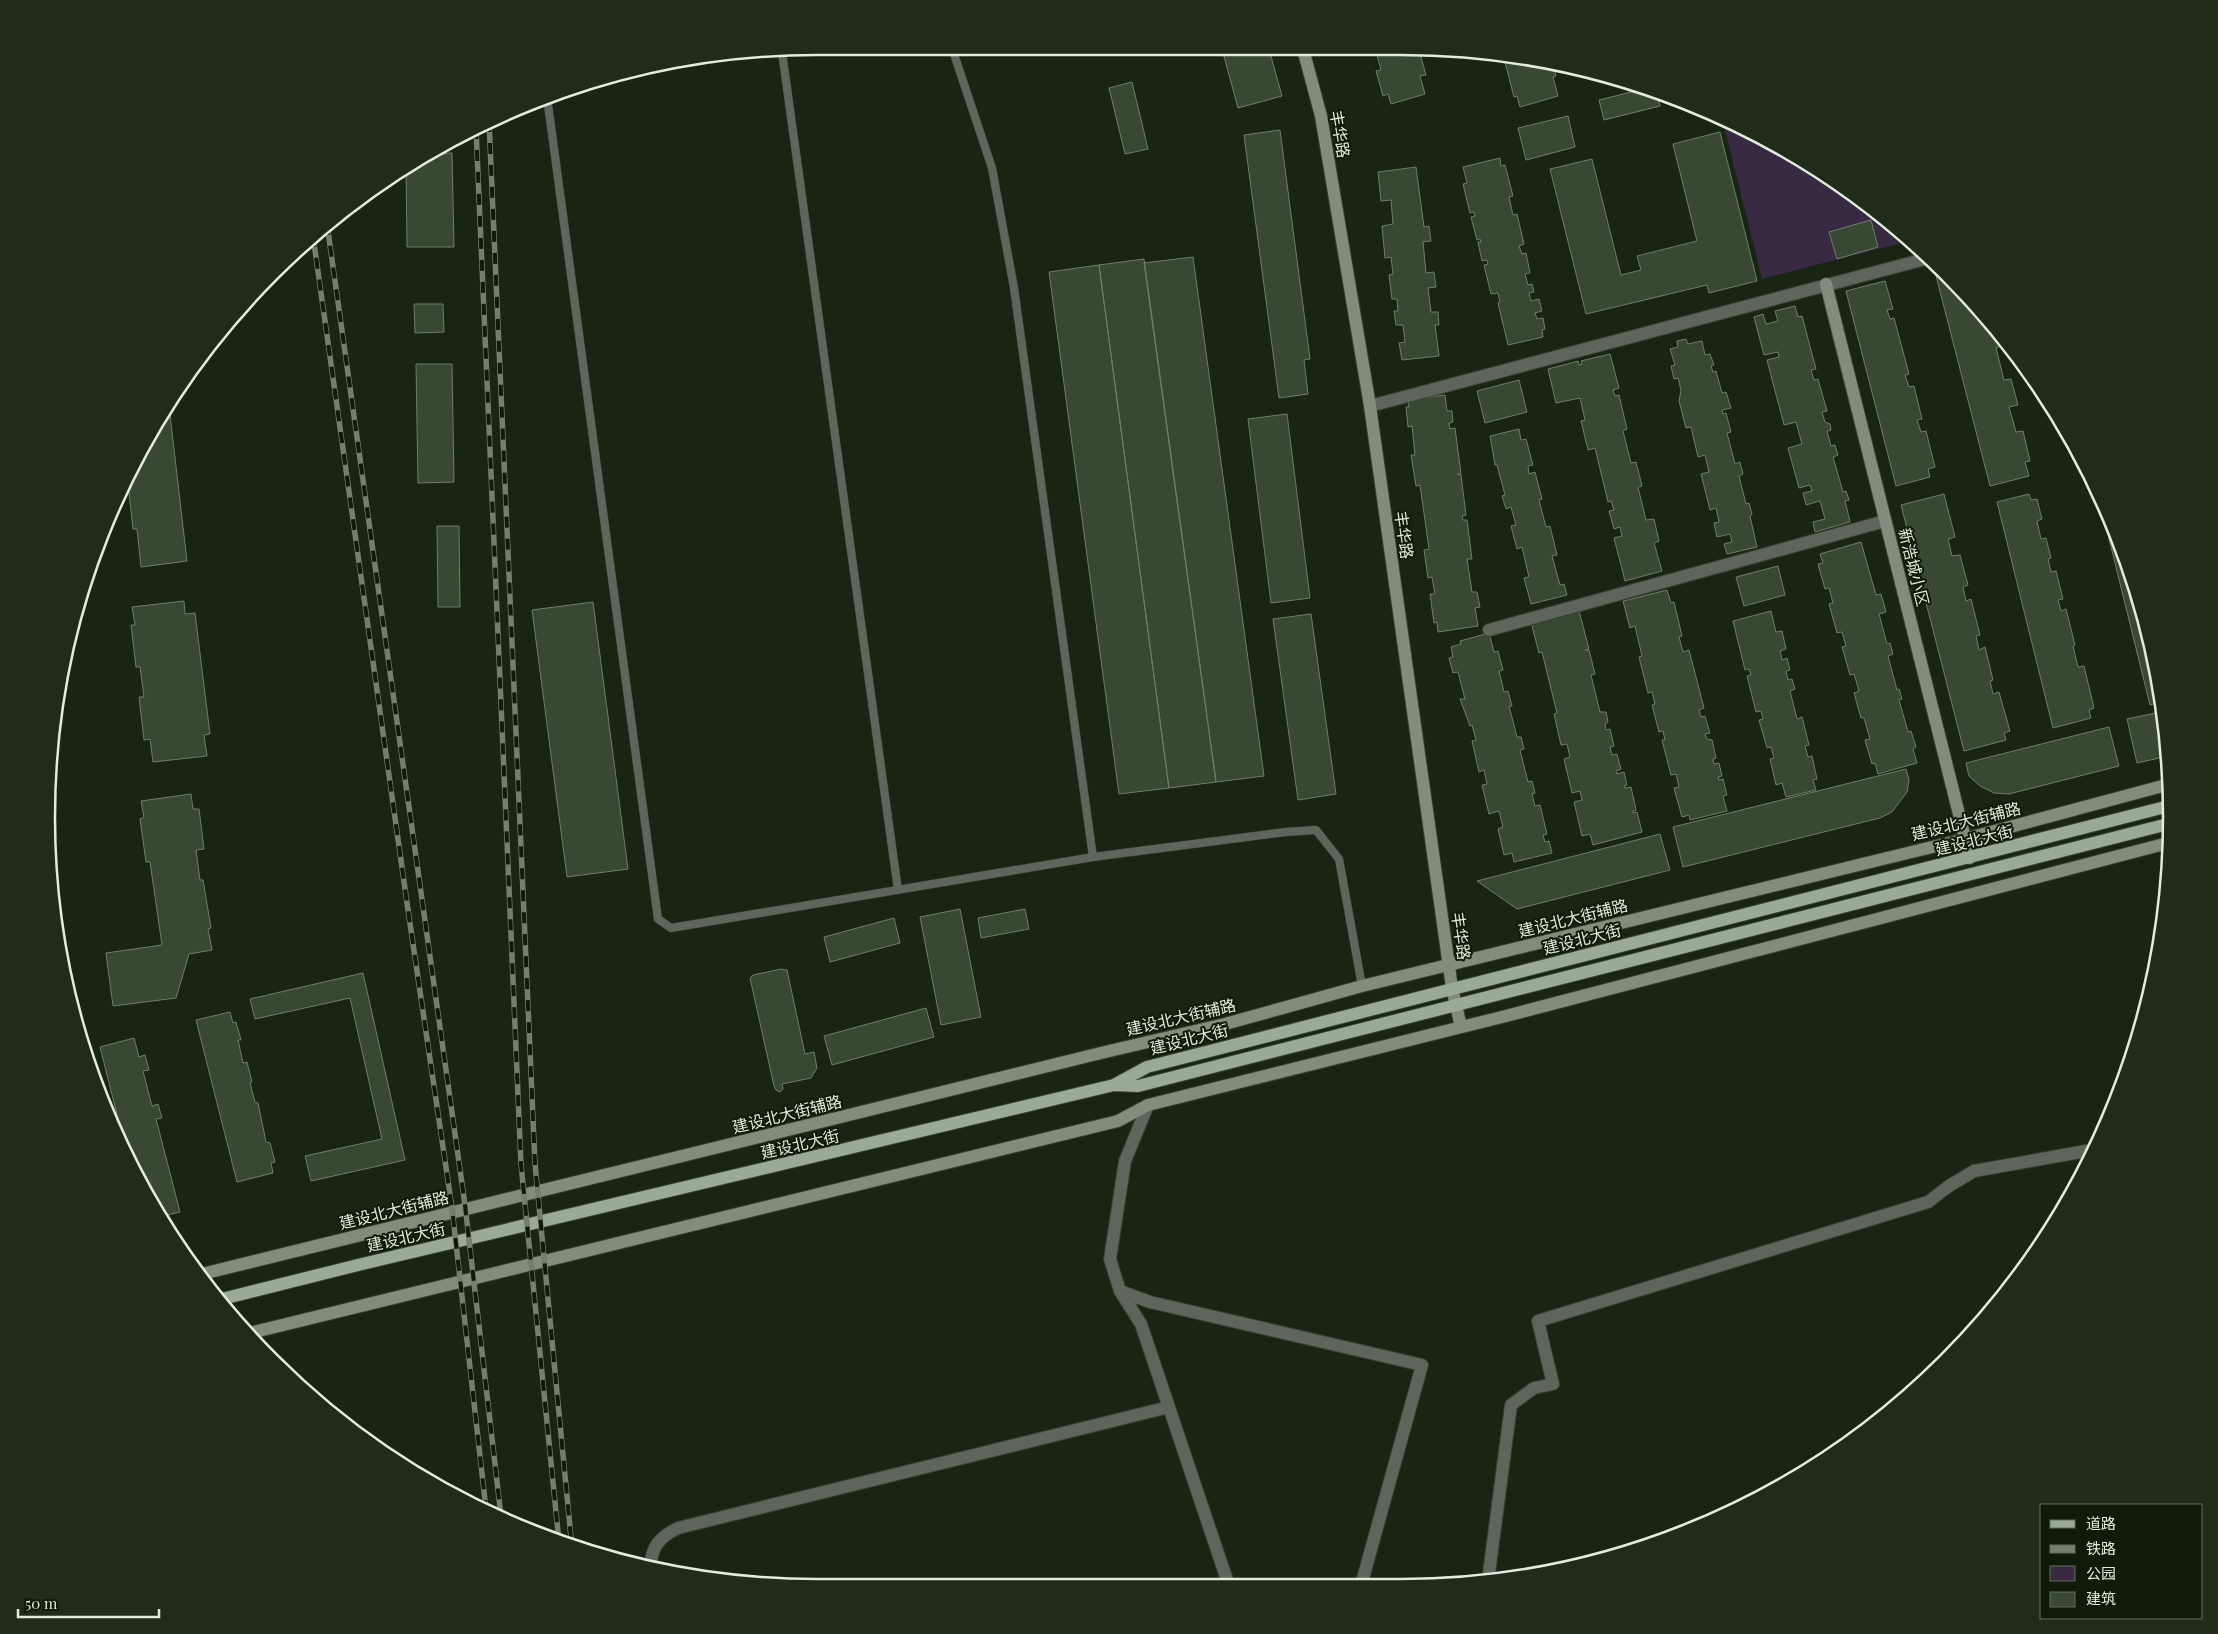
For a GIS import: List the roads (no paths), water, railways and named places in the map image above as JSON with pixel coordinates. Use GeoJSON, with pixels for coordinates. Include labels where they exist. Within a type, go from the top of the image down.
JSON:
{"type":"FeatureCollection","features":[{"type":"Feature","properties":{"kind":"main road","name":"建设北大街"},"geometry":{"type":"LineString","coordinates":[[226,1298],[1114,1085],[1146,1067],[2163,808]]}},
{"type":"Feature","properties":{"kind":"main road"},"geometry":{"type":"LineString","coordinates":[[1114,1085],[1138,1086],[2163,825]]}},
{"type":"Feature","properties":{"kind":"street","name":"丰华路"},"geometry":{"type":"LineString","coordinates":[[1305,55],[1322,116],[1370,406],[1452,988],[1461,1027]]}},
{"type":"Feature","properties":{"kind":"street"},"geometry":{"type":"LineString","coordinates":[[1370,406],[1921,260]]}},
{"type":"Feature","properties":{"kind":"street","name":"新浩城小区"},"geometry":{"type":"LineString","coordinates":[[1826,284],[1970,858]]}},
{"type":"Feature","properties":{"kind":"street"},"geometry":{"type":"LineString","coordinates":[[1489,630],[1886,521]]}},
{"type":"Feature","properties":{"kind":"street","name":"建设北大街辅路"},"geometry":{"type":"LineString","coordinates":[[206,1273],[1225,1024],[1362,986],[1965,839],[2162,786]]}},
{"type":"Feature","properties":{"kind":"street"},"geometry":{"type":"LineString","coordinates":[[256,1332],[1118,1121],[1148,1105],[1461,1027],[2162,845]]}},
{"type":"Feature","properties":{"kind":"street"},"geometry":{"type":"LineString","coordinates":[[1148,1105],[1125,1162],[1110,1259],[1120,1291],[1141,1324],[1227,1579]]}},
{"type":"Feature","properties":{"kind":"street"},"geometry":{"type":"LineString","coordinates":[[1489,1573],[1511,1405],[1534,1388],[1553,1384],[1538,1321],[1928,1202],[1949,1186],[1974,1171],[2085,1151]]}},
{"type":"Feature","properties":{"kind":"street"},"geometry":{"type":"LineString","coordinates":[[1120,1291],[1150,1302],[1422,1365],[1363,1579]]}},
{"type":"Feature","properties":{"kind":"street"},"geometry":{"type":"LineString","coordinates":[[652,1560],[653,1552],[662,1536],[678,1528],[1169,1407]]}},
{"type":"Feature","properties":{"kind":"lane"},"geometry":{"type":"LineString","coordinates":[[954,55],[992,168],[1014,288],[1093,856]]}},
{"type":"Feature","properties":{"kind":"lane"},"geometry":{"type":"LineString","coordinates":[[783,56],[898,890]]}},
{"type":"Feature","properties":{"kind":"lane"},"geometry":{"type":"LineString","coordinates":[[548,104],[658,919],[671,928],[1093,856],[1316,830],[1339,858],[1362,986]]}},
{"type":"Feature","properties":{"kind":"railway"},"geometry":{"type":"LineString","coordinates":[[489,130],[535,1164],[571,1539]]}},
{"type":"Feature","properties":{"kind":"railway"},"geometry":{"type":"LineString","coordinates":[[476,136],[521,1164],[558,1534]]}},
{"type":"Feature","properties":{"kind":"railway"},"geometry":{"type":"LineString","coordinates":[[328,233],[465,1205],[500,1509]]}},
{"type":"Feature","properties":{"kind":"railway"},"geometry":{"type":"LineString","coordinates":[[314,245],[452,1208],[485,1502]]}}]}
